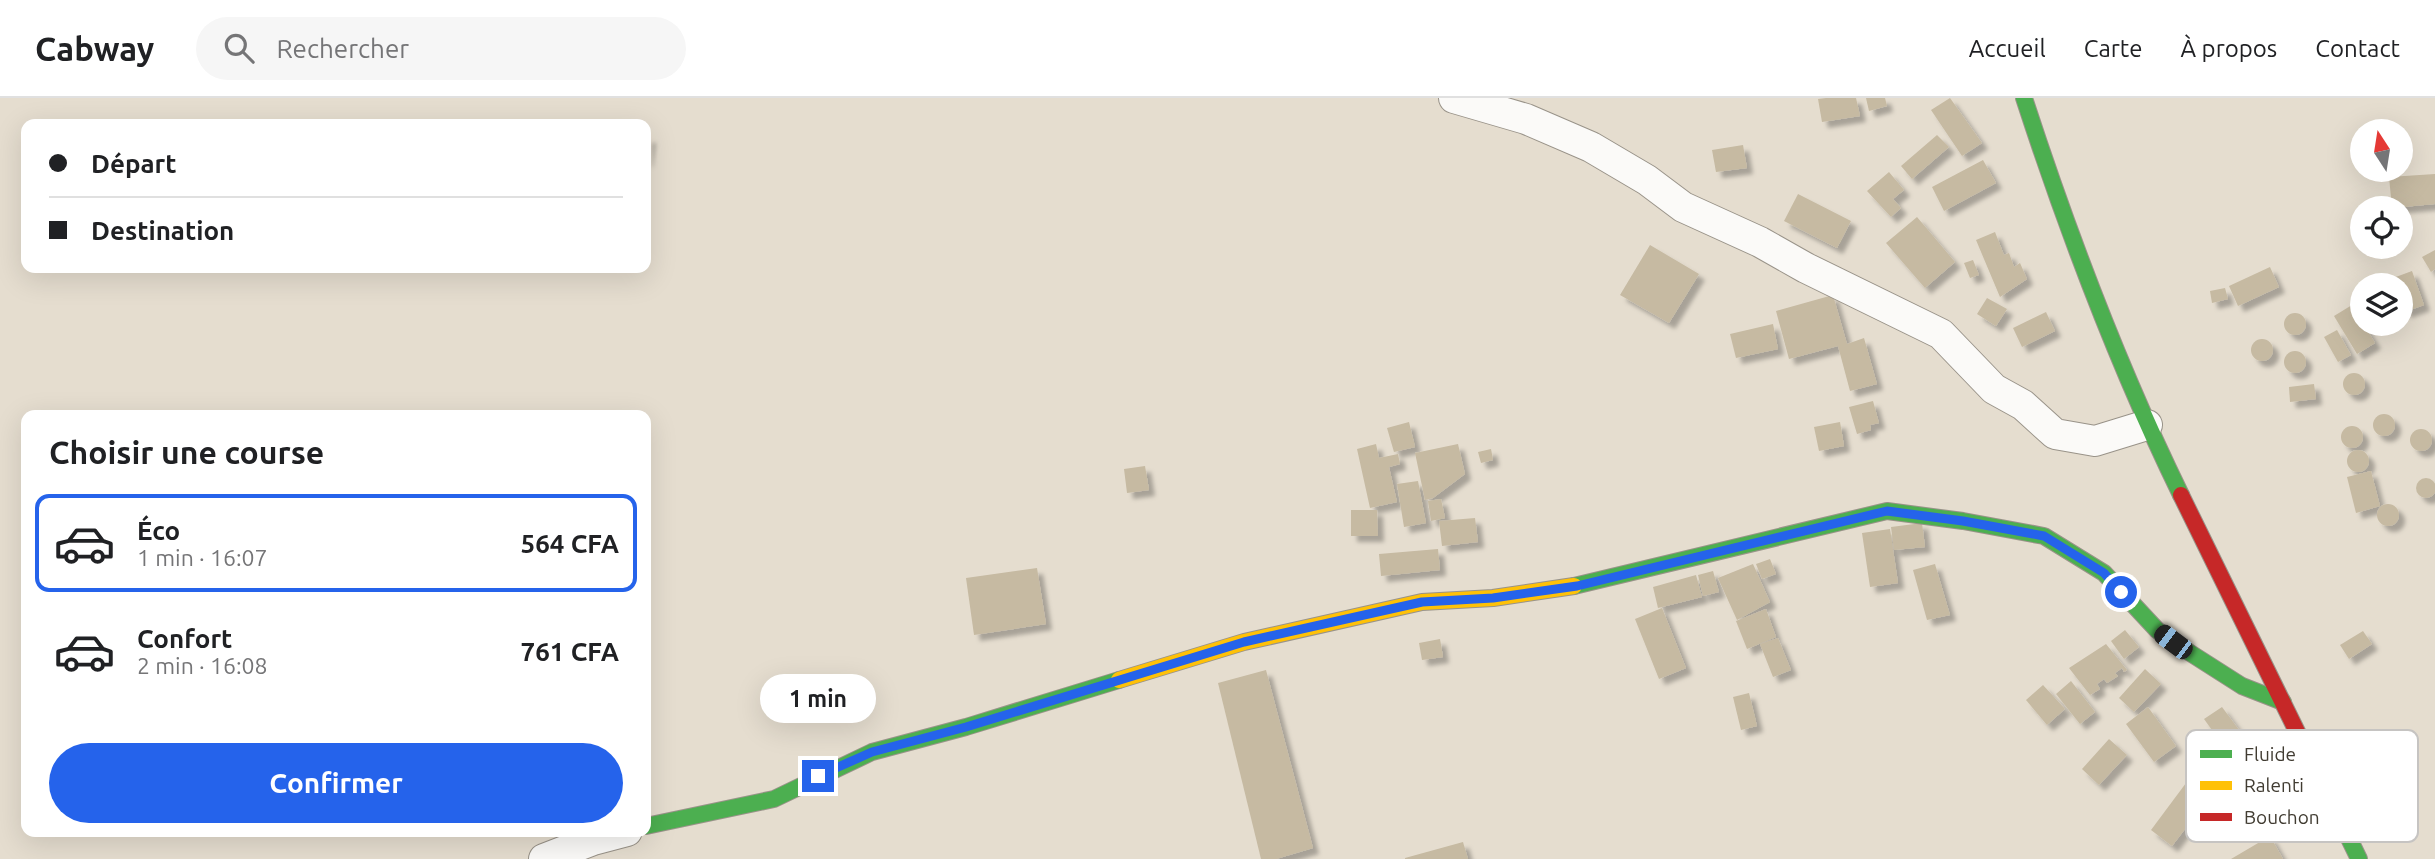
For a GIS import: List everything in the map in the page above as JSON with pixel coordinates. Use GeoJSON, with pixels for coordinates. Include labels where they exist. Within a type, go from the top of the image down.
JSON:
{"type":"FeatureCollection","features":[{"type":"Feature","properties":{"kind":"street"},"geometry":{"type":"LineString","coordinates":[[1454,98],[1526,119],[1591,147],[1647,180],[1683,207],[1941,334],[1994,389],[2024,405],[2055,433],[2095,441],[2147,425]]}},
{"type":"Feature","properties":{"kind":"street"},"geometry":{"type":"LineString","coordinates":[[2024,98],[2045,163],[2147,425],[2297,730]]}},
{"type":"Feature","properties":{"kind":"street"},"geometry":{"type":"LineString","coordinates":[[651,825],[774,799],[872,752],[966,727],[1244,642],[1422,602],[1493,598],[1577,586],[1887,511],[2044,536],[2104,573],[2157,630],[2173,642],[2242,686],[2283,702]]}},
{"type":"Feature","properties":{"kind":"street"},"geometry":{"type":"LineString","coordinates":[[544,859],[604,837]]}},
{"type":"Feature","properties":{"kind":"street"},"geometry":{"type":"LineString","coordinates":[[2351,842],[2359,859]]}},
{"type":"Feature","properties":{"kind":"building"},"geometry":{"type":"Polygon","coordinates":[[[1856,98],[1860,116],[1822,122],[1818,99],[1856,98]]]}},
{"type":"Feature","properties":{"kind":"building"},"geometry":{"type":"Polygon","coordinates":[[[1866,98],[1885,98],[1887,106],[1869,111],[1866,98]]]}},
{"type":"Feature","properties":{"kind":"building"},"geometry":{"type":"Polygon","coordinates":[[[1950,98],[1982,143],[1962,156],[1931,110],[1950,98]]]}},
{"type":"Feature","properties":{"kind":"building"},"geometry":{"type":"Polygon","coordinates":[[[1937,135],[1949,147],[1912,179],[1901,166],[1937,135]]]}},
{"type":"Feature","properties":{"kind":"building"},"geometry":{"type":"Polygon","coordinates":[[[1743,145],[1747,168],[1716,172],[1712,150],[1743,145]]]}},
{"type":"Feature","properties":{"kind":"building"},"geometry":{"type":"Polygon","coordinates":[[[1983,160],[1996,183],[1944,211],[1932,187],[1983,160]]]}},
{"type":"Feature","properties":{"kind":"building"},"geometry":{"type":"Polygon","coordinates":[[[1889,172],[1904,190],[1893,199],[1901,208],[1891,217],[1867,191],[1889,172]]]}},
{"type":"Feature","properties":{"kind":"building"},"geometry":{"type":"Polygon","coordinates":[[[2435,174],[2435,204],[2413,206],[2413,196],[2391,196],[2389,182],[2413,182],[2413,175],[2435,174]]]}},
{"type":"Feature","properties":{"kind":"building"},"geometry":{"type":"Polygon","coordinates":[[[1798,194],[1851,221],[1837,248],[1784,221],[1798,194]]]}},
{"type":"Feature","properties":{"kind":"building"},"geometry":{"type":"Polygon","coordinates":[[[1917,217],[1955,262],[1925,288],[1886,243],[1917,217]]]}},
{"type":"Feature","properties":{"kind":"building"},"geometry":{"type":"Polygon","coordinates":[[[1995,232],[2004,255],[2009,253],[2014,267],[2020,263],[2027,279],[2000,297],[1976,240],[1995,232]]]}},
{"type":"Feature","properties":{"kind":"building"},"geometry":{"type":"Polygon","coordinates":[[[1650,245],[1699,274],[1669,323],[1620,295],[1650,245]]]}},
{"type":"Feature","properties":{"kind":"building"},"geometry":{"type":"Polygon","coordinates":[[[2435,250],[2435,269],[2431,272],[2422,257],[2435,250]]]}},
{"type":"Feature","properties":{"kind":"building"},"geometry":{"type":"Polygon","coordinates":[[[1973,260],[1979,275],[1970,278],[1964,263],[1973,260]]]}},
{"type":"Feature","properties":{"kind":"building"},"geometry":{"type":"Polygon","coordinates":[[[2270,267],[2279,287],[2238,306],[2229,286],[2270,267]]]}},
{"type":"Feature","properties":{"kind":"building"},"geometry":{"type":"Polygon","coordinates":[[[2413,274],[2424,305],[2413,309],[2413,274]]]}},
{"type":"Feature","properties":{"kind":"building"},"geometry":{"type":"Polygon","coordinates":[[[2225,288],[2228,299],[2212,303],[2210,291],[2225,288]]]}},
{"type":"Feature","properties":{"kind":"building"},"geometry":{"type":"Polygon","coordinates":[[[1833,295],[1847,344],[1864,338],[1877,384],[1850,391],[1838,346],[1789,359],[1776,311],[1833,295]]]}},
{"type":"Feature","properties":{"kind":"building"},"geometry":{"type":"Polygon","coordinates":[[[1987,298],[2007,309],[1996,326],[1977,314],[1987,298]]]}},
{"type":"Feature","properties":{"kind":"building"},"geometry":{"type":"Polygon","coordinates":[[[2350,306],[2350,336],[2371,336],[2375,343],[2357,354],[2334,316],[2350,306]]]}},
{"type":"Feature","properties":{"kind":"building"},"geometry":{"type":"Polygon","coordinates":[[[2046,312],[2055,331],[2022,347],[2013,328],[2046,312]]]}},
{"type":"Feature","properties":{"kind":"building"},"geometry":{"type":"Polygon","coordinates":[[[2291,313],[2299,313],[2306,320],[2306,328],[2299,335],[2291,335],[2284,328],[2284,320],[2291,313]]]}},
{"type":"Feature","properties":{"kind":"building"},"geometry":{"type":"Polygon","coordinates":[[[1773,324],[1778,349],[1736,358],[1730,334],[1773,324]]]}},
{"type":"Feature","properties":{"kind":"building"},"geometry":{"type":"Polygon","coordinates":[[[2337,330],[2351,355],[2338,362],[2324,337],[2337,330]]]}},
{"type":"Feature","properties":{"kind":"building"},"geometry":{"type":"Polygon","coordinates":[[[2262,339],[2270,342],[2273,350],[2270,358],[2262,361],[2254,358],[2251,350],[2254,342],[2262,339]]]}},
{"type":"Feature","properties":{"kind":"building"},"geometry":{"type":"Polygon","coordinates":[[[2295,351],[2303,354],[2306,362],[2303,370],[2295,373],[2287,370],[2284,362],[2287,354],[2295,351]]]}},
{"type":"Feature","properties":{"kind":"building"},"geometry":{"type":"Polygon","coordinates":[[[2354,373],[2362,376],[2365,384],[2362,392],[2354,395],[2346,392],[2343,384],[2346,376],[2354,373]]]}},
{"type":"Feature","properties":{"kind":"building"},"geometry":{"type":"Polygon","coordinates":[[[2314,384],[2316,399],[2290,402],[2289,387],[2314,384]]]}},
{"type":"Feature","properties":{"kind":"building"},"geometry":{"type":"Polygon","coordinates":[[[1873,401],[1879,423],[1870,425],[1871,430],[1857,434],[1849,407],[1873,401]]]}},
{"type":"Feature","properties":{"kind":"building"},"geometry":{"type":"Polygon","coordinates":[[[2384,414],[2392,417],[2395,425],[2392,433],[2384,436],[2376,433],[2373,425],[2376,417],[2384,414]]]}},
{"type":"Feature","properties":{"kind":"building"},"geometry":{"type":"Polygon","coordinates":[[[1409,422],[1415,447],[1394,452],[1387,428],[1409,422]]]}},
{"type":"Feature","properties":{"kind":"building"},"geometry":{"type":"Polygon","coordinates":[[[1840,422],[1844,446],[1819,451],[1814,427],[1840,422]]]}},
{"type":"Feature","properties":{"kind":"building"},"geometry":{"type":"Polygon","coordinates":[[[2352,426],[2360,429],[2363,437],[2360,445],[2352,448],[2344,445],[2341,437],[2344,429],[2352,426]]]}},
{"type":"Feature","properties":{"kind":"building"},"geometry":{"type":"Polygon","coordinates":[[[2421,429],[2429,432],[2432,440],[2429,448],[2421,451],[2413,448],[2410,440],[2413,432],[2421,429]]]}},
{"type":"Feature","properties":{"kind":"building"},"geometry":{"type":"Polygon","coordinates":[[[1376,444],[1379,458],[1398,454],[1400,464],[1389,467],[1397,502],[1370,508],[1357,449],[1376,444]]]}},
{"type":"Feature","properties":{"kind":"building"},"geometry":{"type":"Polygon","coordinates":[[[1458,444],[1465,474],[1433,498],[1425,500],[1415,453],[1458,444]]]}},
{"type":"Feature","properties":{"kind":"building"},"geometry":{"type":"Polygon","coordinates":[[[1491,449],[1493,460],[1481,463],[1478,452],[1491,449]]]}},
{"type":"Feature","properties":{"kind":"building"},"geometry":{"type":"Polygon","coordinates":[[[2358,450],[2366,453],[2369,461],[2366,469],[2358,472],[2350,469],[2347,461],[2350,453],[2358,450]]]}},
{"type":"Feature","properties":{"kind":"building"},"geometry":{"type":"Polygon","coordinates":[[[1145,466],[1149,490],[1127,493],[1124,469],[1145,466]]]}},
{"type":"Feature","properties":{"kind":"building"},"geometry":{"type":"Polygon","coordinates":[[[2371,471],[2380,506],[2356,513],[2347,477],[2371,471]]]}},
{"type":"Feature","properties":{"kind":"building"},"geometry":{"type":"Polygon","coordinates":[[[2422,478],[2430,478],[2436,488],[2430,498],[2422,498],[2416,492],[2416,484],[2422,478]]]}},
{"type":"Feature","properties":{"kind":"building"},"geometry":{"type":"Polygon","coordinates":[[[1418,481],[1426,523],[1404,527],[1397,484],[1418,481]]]}},
{"type":"Feature","properties":{"kind":"building"},"geometry":{"type":"Polygon","coordinates":[[[1441,499],[1445,518],[1431,521],[1428,501],[1441,499]]]}},
{"type":"Feature","properties":{"kind":"building"},"geometry":{"type":"Polygon","coordinates":[[[2388,504],[2396,507],[2399,515],[2396,523],[2388,526],[2380,523],[2377,515],[2380,507],[2388,504]]]}},
{"type":"Feature","properties":{"kind":"building"},"geometry":{"type":"Polygon","coordinates":[[[1351,510],[1377,510],[1378,536],[1351,536],[1351,510]]]}},
{"type":"Feature","properties":{"kind":"building"},"geometry":{"type":"Polygon","coordinates":[[[1475,518],[1478,542],[1442,546],[1439,521],[1475,518]]]}},
{"type":"Feature","properties":{"kind":"building"},"geometry":{"type":"Polygon","coordinates":[[[1922,523],[1925,547],[1894,550],[1891,527],[1922,523]]]}},
{"type":"Feature","properties":{"kind":"building"},"geometry":{"type":"Polygon","coordinates":[[[1890,529],[1898,583],[1870,587],[1862,533],[1890,529]]]}},
{"type":"Feature","properties":{"kind":"building"},"geometry":{"type":"Polygon","coordinates":[[[1438,549],[1440,570],[1381,576],[1379,554],[1438,549]]]}},
{"type":"Feature","properties":{"kind":"building"},"geometry":{"type":"Polygon","coordinates":[[[1770,559],[1776,574],[1762,579],[1756,564],[1770,559]]]}},
{"type":"Feature","properties":{"kind":"building"},"geometry":{"type":"Polygon","coordinates":[[[1753,564],[1770,602],[1737,620],[1718,578],[1753,564]]]}},
{"type":"Feature","properties":{"kind":"building"},"geometry":{"type":"Polygon","coordinates":[[[1935,564],[1950,615],[1927,620],[1913,570],[1935,564]]]}},
{"type":"Feature","properties":{"kind":"building"},"geometry":{"type":"Polygon","coordinates":[[[1037,568],[1046,624],[974,635],[966,578],[1037,568]]]}},
{"type":"Feature","properties":{"kind":"building"},"geometry":{"type":"Polygon","coordinates":[[[1713,571],[1719,592],[1703,596],[1698,575],[1713,571]]]}},
{"type":"Feature","properties":{"kind":"building"},"geometry":{"type":"Polygon","coordinates":[[[1696,575],[1702,597],[1658,608],[1653,587],[1696,575]]]}},
{"type":"Feature","properties":{"kind":"building"},"geometry":{"type":"Polygon","coordinates":[[[1662,608],[1686,668],[1659,679],[1635,619],[1662,608]]]}},
{"type":"Feature","properties":{"kind":"building"},"geometry":{"type":"Polygon","coordinates":[[[1766,609],[1776,637],[1747,649],[1736,621],[1766,609]]]}},
{"type":"Feature","properties":{"kind":"building"},"geometry":{"type":"Polygon","coordinates":[[[2125,630],[2139,647],[2124,659],[2111,641],[2125,630]]]}},
{"type":"Feature","properties":{"kind":"building"},"geometry":{"type":"Polygon","coordinates":[[[2363,631],[2372,644],[2349,659],[2340,645],[2363,631]]]}},
{"type":"Feature","properties":{"kind":"building"},"geometry":{"type":"Polygon","coordinates":[[[1778,638],[1791,670],[1773,677],[1760,644],[1778,638]]]}},
{"type":"Feature","properties":{"kind":"building"},"geometry":{"type":"Polygon","coordinates":[[[1440,639],[1443,657],[1422,660],[1419,643],[1440,639]]]}},
{"type":"Feature","properties":{"kind":"building"},"geometry":{"type":"Polygon","coordinates":[[[2106,644],[2127,670],[2124,672],[2122,668],[2115,673],[2118,676],[2107,683],[2104,679],[2097,684],[2100,689],[2090,695],[2069,668],[2106,644]]]}},
{"type":"Feature","properties":{"kind":"building"},"geometry":{"type":"Polygon","coordinates":[[[2145,669],[2161,684],[2134,712],[2119,698],[2145,669]]]}},
{"type":"Feature","properties":{"kind":"building"},"geometry":{"type":"Polygon","coordinates":[[[1266,670],[1313,848],[1276,859],[1261,859],[1218,683],[1266,670]]]}},
{"type":"Feature","properties":{"kind":"building"},"geometry":{"type":"Polygon","coordinates":[[[2071,681],[2095,712],[2080,724],[2056,694],[2071,681]]]}},
{"type":"Feature","properties":{"kind":"building"},"geometry":{"type":"Polygon","coordinates":[[[2043,685],[2065,709],[2047,725],[2026,700],[2043,685]]]}},
{"type":"Feature","properties":{"kind":"building"},"geometry":{"type":"Polygon","coordinates":[[[1749,693],[1757,726],[1741,730],[1733,697],[1749,693]]]}},
{"type":"Feature","properties":{"kind":"building"},"geometry":{"type":"Polygon","coordinates":[[[2148,707],[2176,746],[2154,762],[2126,724],[2148,707]]]}},
{"type":"Feature","properties":{"kind":"building"},"geometry":{"type":"Polygon","coordinates":[[[2222,707],[2239,730],[2212,730],[2204,719],[2222,707]]]}},
{"type":"Feature","properties":{"kind":"building"},"geometry":{"type":"Polygon","coordinates":[[[2109,739],[2127,755],[2099,785],[2082,769],[2109,739]]]}},
{"type":"Feature","properties":{"kind":"building"},"geometry":{"type":"Polygon","coordinates":[[[2186,783],[2186,828],[2172,846],[2151,830],[2186,783]]]}},
{"type":"Feature","properties":{"kind":"building"},"geometry":{"type":"Polygon","coordinates":[[[1463,842],[1468,859],[1405,859],[1405,858],[1463,842]]]}},
{"type":"Feature","properties":{"kind":"building"},"geometry":{"type":"Polygon","coordinates":[[[2260,842],[2273,842],[2283,859],[2231,859],[2260,842]]]}},
{"type":"Feature","properties":{"kind":"traffic: fast"},"geometry":{"type":"LineString","coordinates":[[2024,98],[2096,300],[2136,398],[2181,495]]}},
{"type":"Feature","properties":{"kind":"traffic: fast"},"geometry":{"type":"LineString","coordinates":[[1574,586],[1887,511],[1963,521],[2044,536],[2104,573],[2157,630],[2173,642],[2242,686],[2283,702]]}},
{"type":"Feature","properties":{"kind":"traffic: fast"},"geometry":{"type":"LineString","coordinates":[[651,825],[774,799],[872,752],[966,727],[1119,680]]}},
{"type":"Feature","properties":{"kind":"traffic: fast"},"geometry":{"type":"LineString","coordinates":[[2351,842],[2359,859]]}},
{"type":"Feature","properties":{"kind":"traffic: slow"},"geometry":{"type":"LineString","coordinates":[[1119,680],[1244,642],[1422,602],[1493,598],[1574,586]]}},
{"type":"Feature","properties":{"kind":"traffic: jam"},"geometry":{"type":"LineString","coordinates":[[2181,495],[2296,730]]}},
{"type":"Feature","properties":{"kind":"route"},"geometry":{"type":"LineString","coordinates":[[818,776],[872,752],[966,727],[1244,642],[1422,602],[1493,598],[1577,586],[1887,511],[2044,536],[2104,573],[2121,592]]}}]}
